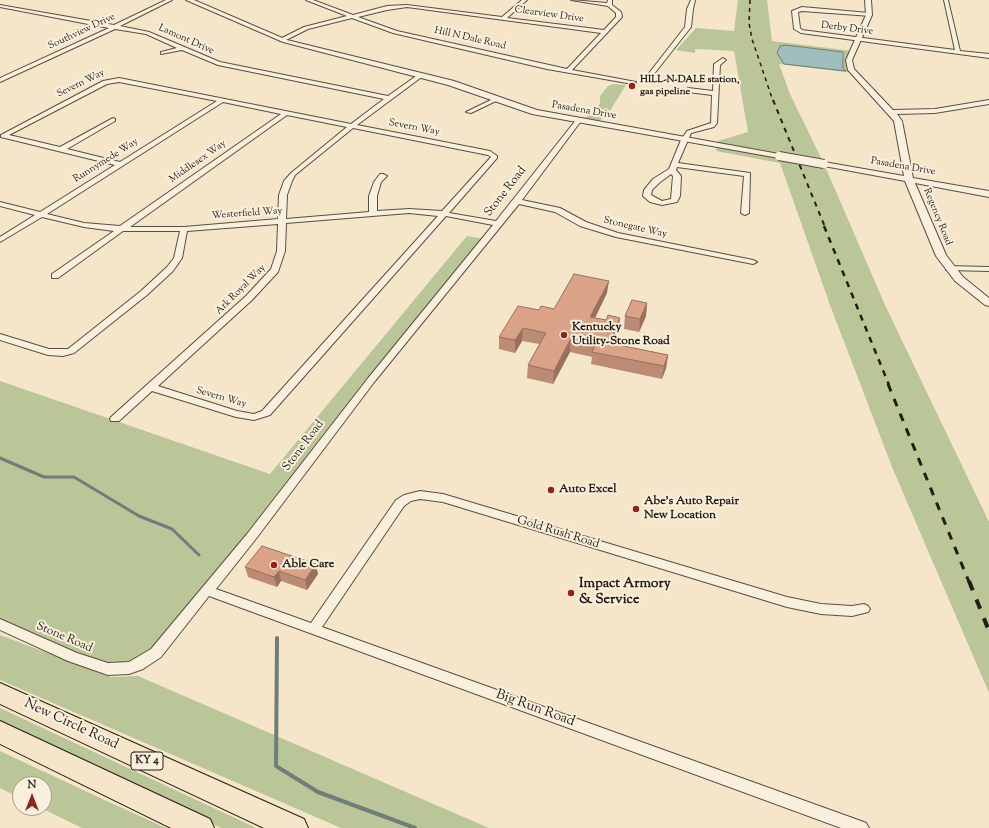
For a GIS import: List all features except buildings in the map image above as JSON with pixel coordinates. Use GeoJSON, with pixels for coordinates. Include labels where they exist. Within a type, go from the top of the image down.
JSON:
{"type":"FeatureCollection","features":[{"type":"Feature","properties":{"kind":"highway","name":"New Circle Road"},"geometry":{"type":"LineString","coordinates":[[0,693],[294,828]]}},
{"type":"Feature","properties":{"kind":"highway"},"geometry":{"type":"LineString","coordinates":[[0,732],[200,828]]}},
{"type":"Feature","properties":{"kind":"street","name":"Southview Drive"},"geometry":{"type":"LineString","coordinates":[[0,80],[170,0]]}},
{"type":"Feature","properties":{"kind":"street","name":"Pasadena Drive"},"geometry":{"type":"LineString","coordinates":[[189,0],[282,40],[451,83],[535,112],[578,121],[989,194]]}},
{"type":"Feature","properties":{"kind":"street","name":"Hill N Dale Road"},"geometry":{"type":"LineString","coordinates":[[308,0],[394,32],[568,71],[633,82]]}},
{"type":"Feature","properties":{"kind":"street"},"geometry":{"type":"LineString","coordinates":[[504,18],[525,0]]}},
{"type":"Feature","properties":{"kind":"street"},"geometry":{"type":"LineString","coordinates":[[568,71],[620,14],[609,2],[573,0]]}},
{"type":"Feature","properties":{"kind":"street"},"geometry":{"type":"LineString","coordinates":[[648,78],[688,27],[690,9],[693,0]]}},
{"type":"Feature","properties":{"kind":"street","name":"Regency Road"},"geometry":{"type":"LineString","coordinates":[[868,0],[869,15],[849,60],[851,70],[898,121],[909,180],[938,251],[949,268],[970,289],[989,303]]}},
{"type":"Feature","properties":{"kind":"street"},"geometry":{"type":"LineString","coordinates":[[946,0],[958,52]]}},
{"type":"Feature","properties":{"kind":"street","name":"Lamont Drive"},"geometry":{"type":"LineString","coordinates":[[0,6],[152,35],[218,63],[388,98]]}},
{"type":"Feature","properties":{"kind":"street","name":"Clearview Drive"},"geometry":{"type":"LineString","coordinates":[[282,40],[306,28],[387,8],[407,6],[604,32]]}},
{"type":"Feature","properties":{"kind":"street","name":"Derby Drive"},"geometry":{"type":"LineString","coordinates":[[869,15],[802,9],[795,10],[799,31],[858,40],[989,56]]}},
{"type":"Feature","properties":{"kind":"street"},"geometry":{"type":"LineString","coordinates":[[163,53],[181,48]]}},
{"type":"Feature","properties":{"kind":"street"},"geometry":{"type":"LineString","coordinates":[[673,168],[677,176],[676,196],[674,200],[662,202],[653,200],[647,196],[648,190],[656,181],[673,168],[684,140],[689,132],[712,126],[714,123],[716,64],[723,60]]}},
{"type":"Feature","properties":{"kind":"street","name":"Ark Royal Way"},"geometry":{"type":"LineString","coordinates":[[115,419],[249,298],[270,276],[278,265],[280,255],[283,195],[288,181],[300,167],[388,98],[421,75]]}},
{"type":"Feature","properties":{"kind":"street","name":"Severn Way"},"geometry":{"type":"LineString","coordinates":[[122,164],[3,136],[105,82],[112,80],[123,80],[495,155],[494,160],[263,414],[254,417],[236,414],[151,388]]}},
{"type":"Feature","properties":{"kind":"street"},"geometry":{"type":"LineString","coordinates":[[688,90],[714,93]]}},
{"type":"Feature","properties":{"kind":"street"},"geometry":{"type":"LineString","coordinates":[[468,112],[497,99]]}},
{"type":"Feature","properties":{"kind":"street","name":"Runnymede Way"},"geometry":{"type":"LineString","coordinates":[[0,240],[223,100]]}},
{"type":"Feature","properties":{"kind":"street"},"geometry":{"type":"LineString","coordinates":[[891,112],[948,110],[989,102]]}},
{"type":"Feature","properties":{"kind":"street","name":"Middlesex Way"},"geometry":{"type":"LineString","coordinates":[[56,276],[286,113]]}},
{"type":"Feature","properties":{"kind":"street"},"geometry":{"type":"LineString","coordinates":[[60,150],[113,120]]}},
{"type":"Feature","properties":{"kind":"street","name":"Stone Road"},"geometry":{"type":"LineString","coordinates":[[0,624],[94,665],[108,669],[122,669],[138,665],[156,653],[208,591],[372,379],[517,201],[578,121]]}},
{"type":"Feature","properties":{"kind":"street"},"geometry":{"type":"LineString","coordinates":[[673,168],[748,174],[745,213]]}},
{"type":"Feature","properties":{"kind":"street"},"geometry":{"type":"LineString","coordinates":[[373,213],[373,196],[378,182],[383,176]]}},
{"type":"Feature","properties":{"kind":"street","name":"Stonegate Way"},"geometry":{"type":"LineString","coordinates":[[517,201],[557,210],[583,224],[611,234],[753,262]]}},
{"type":"Feature","properties":{"kind":"street","name":"Westerfield Way"},"geometry":{"type":"LineString","coordinates":[[0,204],[84,225],[122,229],[184,228],[416,211],[445,214],[498,224]]}},
{"type":"Feature","properties":{"kind":"street"},"geometry":{"type":"LineString","coordinates":[[0,337],[48,352],[63,353],[71,351],[144,293],[170,269],[178,258],[184,228]]}},
{"type":"Feature","properties":{"kind":"street"},"geometry":{"type":"LineString","coordinates":[[949,268],[989,269]]}},
{"type":"Feature","properties":{"kind":"street","name":"Gold Rush Road"},"geometry":{"type":"LineString","coordinates":[[315,628],[400,503],[408,498],[420,495],[443,498],[787,602],[821,609],[852,611],[864,609]]}},
{"type":"Feature","properties":{"kind":"street","name":"Big Run Road"},"geometry":{"type":"LineString","coordinates":[[208,591],[315,628],[861,828]]}},
{"type":"Feature","properties":{"kind":"green space"},"geometry":{"type":"Polygon","coordinates":[[[738,0],[767,0],[772,41],[853,51],[850,57],[853,73],[779,64],[790,94],[824,164],[885,305],[989,522],[989,693],[892,467],[830,305],[780,163],[716,151],[718,141],[748,132],[734,51],[695,49],[695,53],[676,50],[696,28],[734,31],[738,0]]]}},
{"type":"Feature","properties":{"kind":"green space"},"geometry":{"type":"Polygon","coordinates":[[[613,84],[626,85],[608,114],[599,121],[585,118],[600,104],[600,96],[608,86],[613,84]]]}},
{"type":"Feature","properties":{"kind":"green space"},"geometry":{"type":"Polygon","coordinates":[[[467,236],[486,239],[156,653],[114,670],[0,618],[0,381],[270,474],[467,236]]]}},
{"type":"Feature","properties":{"kind":"green space"},"geometry":{"type":"Polygon","coordinates":[[[0,635],[111,677],[138,676],[489,828],[341,828],[0,680],[0,635]]]}},
{"type":"Feature","properties":{"kind":"green space"},"geometry":{"type":"Polygon","coordinates":[[[0,708],[256,828],[221,828],[0,724],[0,708]]]}},
{"type":"Feature","properties":{"kind":"green space"},"geometry":{"type":"Polygon","coordinates":[[[0,751],[166,828],[82,828],[52,813],[52,776],[12,776],[12,794],[0,788],[0,751]]]}},
{"type":"Feature","properties":{"kind":"water"},"geometry":{"type":"Polygon","coordinates":[[[785,45],[843,52],[843,68],[846,71],[784,64],[777,53],[780,46],[785,45]]]}},
{"type":"Feature","properties":{"kind":"waterway"},"geometry":{"type":"LineString","coordinates":[[0,458],[44,477],[74,477],[139,516],[172,529],[199,555]]}},
{"type":"Feature","properties":{"kind":"waterway"},"geometry":{"type":"LineString","coordinates":[[277,638],[276,766],[318,792],[415,828]]}},
{"type":"Feature","properties":{"kind":"railway"},"geometry":{"type":"LineString","coordinates":[[750,0],[749,23],[752,39],[773,101]]}},
{"type":"Feature","properties":{"kind":"railway"},"geometry":{"type":"LineString","coordinates":[[773,100],[825,227]]}},
{"type":"Feature","properties":{"kind":"railway"},"geometry":{"type":"LineString","coordinates":[[824,226],[889,385]]}},
{"type":"Feature","properties":{"kind":"railway"},"geometry":{"type":"LineString","coordinates":[[888,384],[969,582]]}},
{"type":"Feature","properties":{"kind":"railway"},"geometry":{"type":"LineString","coordinates":[[969,581],[989,631]]}},
{"type":"Feature","properties":{"kind":"place","name":"HILL-N-DALE station, gas pipeline"},"geometry":{"type":"Point","coordinates":[632,86]}},
{"type":"Feature","properties":{"kind":"place","name":"Kentucky Utility-Stone Road"},"geometry":{"type":"Point","coordinates":[564,335]}},
{"type":"Feature","properties":{"kind":"place","name":"Auto Excel"},"geometry":{"type":"Point","coordinates":[551,490]}},
{"type":"Feature","properties":{"kind":"place","name":"Abe's Auto Repair New Location"},"geometry":{"type":"Point","coordinates":[636,509]}},
{"type":"Feature","properties":{"kind":"place","name":"Able Care"},"geometry":{"type":"Point","coordinates":[274,565]}},
{"type":"Feature","properties":{"kind":"place","name":"Impact Armory & Service"},"geometry":{"type":"Point","coordinates":[571,593]}}]}
